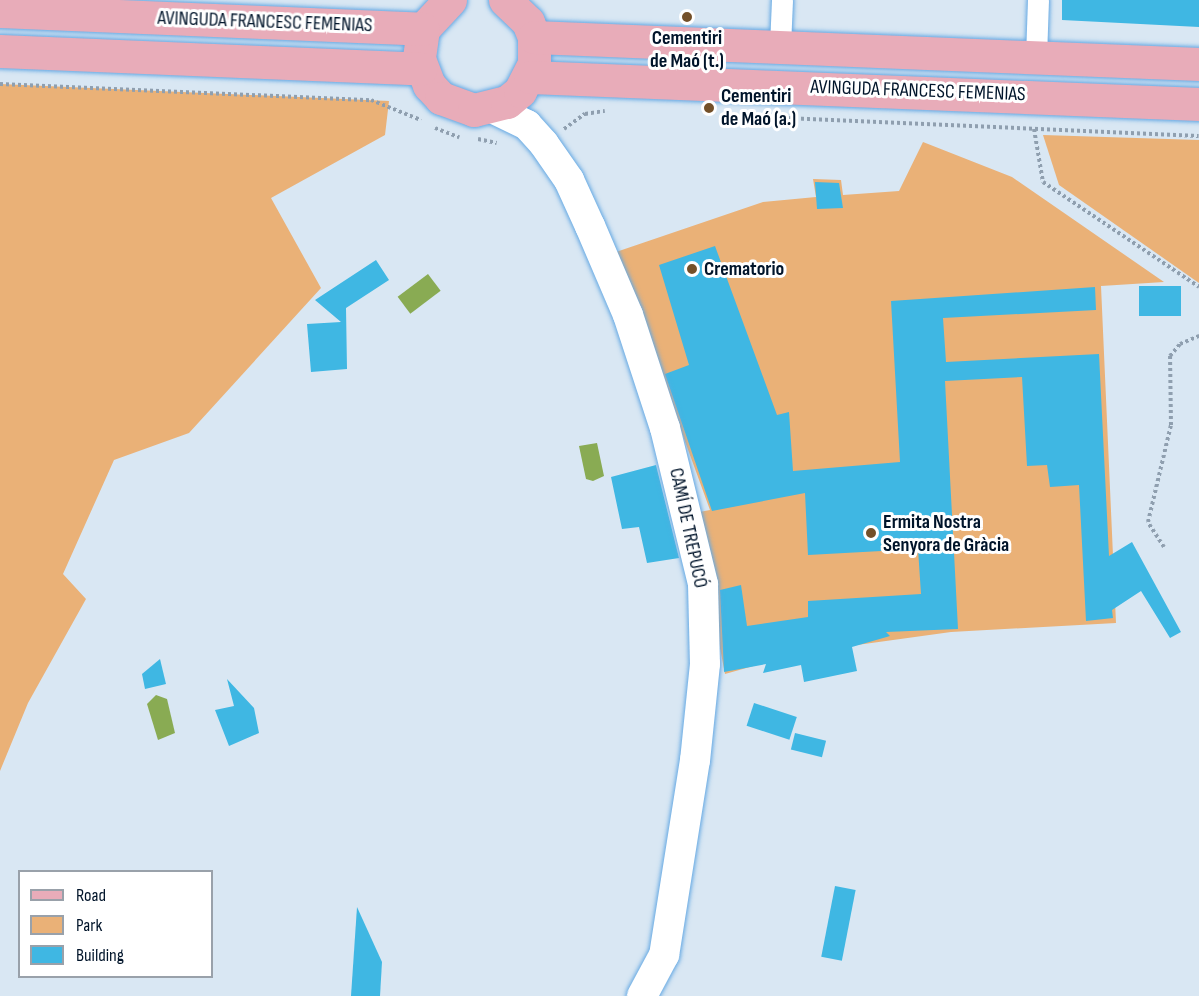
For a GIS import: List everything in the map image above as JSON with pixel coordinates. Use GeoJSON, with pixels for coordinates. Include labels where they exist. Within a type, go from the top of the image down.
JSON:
{"type":"FeatureCollection","features":[{"type":"Feature","properties":{"kind":"main road"},"geometry":{"type":"LineString","coordinates":[[450,0],[423,29],[418,49],[421,69],[441,98],[474,110],[492,108],[507,102],[530,77],[534,37],[518,9],[505,0]]}},
{"type":"Feature","properties":{"kind":"main road","name":"AVINGUDA FRANCESC FEMENIAS"},"geometry":{"type":"LineString","coordinates":[[0,11],[423,29]]}},
{"type":"Feature","properties":{"kind":"main road","name":"AVINGUDA FRANCESC FEMENIAS"},"geometry":{"type":"LineString","coordinates":[[534,37],[1199,64]]}},
{"type":"Feature","properties":{"kind":"main road","name":"AVINGUDA FRANCESC FEMENIAS"},"geometry":{"type":"LineString","coordinates":[[0,51],[421,69]]}},
{"type":"Feature","properties":{"kind":"main road","name":"AVINGUDA FRANCESC FEMENIAS"},"geometry":{"type":"LineString","coordinates":[[530,77],[1199,104]]}},
{"type":"Feature","properties":{"kind":"street"},"geometry":{"type":"LineString","coordinates":[[780,46],[782,0]]}},
{"type":"Feature","properties":{"kind":"street"},"geometry":{"type":"LineString","coordinates":[[1036,57],[1038,0]]}},
{"type":"Feature","properties":{"kind":"street","name":"CAMÍ DE TREPUCÓ"},"geometry":{"type":"LineString","coordinates":[[492,108],[528,125],[569,180],[628,315],[665,428],[703,584],[705,664],[695,760],[664,955],[642,996]]}},
{"type":"Feature","properties":{"kind":"path"},"geometry":{"type":"LineString","coordinates":[[0,84],[371,100],[403,111],[447,135],[506,146]]}},
{"type":"Feature","properties":{"kind":"path"},"geometry":{"type":"LineString","coordinates":[[1032,96],[1034,129],[1042,182],[1199,287]]}},
{"type":"Feature","properties":{"kind":"path"},"geometry":{"type":"LineString","coordinates":[[544,144],[585,114],[616,111]]}},
{"type":"Feature","properties":{"kind":"path"},"geometry":{"type":"LineString","coordinates":[[736,116],[1199,136]]}},
{"type":"Feature","properties":{"kind":"path"},"geometry":{"type":"LineString","coordinates":[[1164,546],[1148,522],[1171,425],[1170,356],[1179,344],[1199,336]]}},
{"type":"Feature","properties":{"kind":"green space"},"geometry":{"type":"Polygon","coordinates":[[[0,84],[389,101],[385,135],[271,198],[321,288],[189,433],[114,460],[63,574],[86,599],[28,703],[0,771],[0,84]]]}},
{"type":"Feature","properties":{"kind":"green space"},"geometry":{"type":"Polygon","coordinates":[[[1043,135],[1199,140],[1199,283],[1059,185],[1043,135]]]}},
{"type":"Feature","properties":{"kind":"green space"},"geometry":{"type":"Polygon","coordinates":[[[923,142],[1012,177],[1164,282],[1101,286],[1116,623],[951,632],[799,653],[725,674],[694,513],[710,510],[616,252],[763,202],[816,197],[813,179],[841,180],[843,195],[899,191],[923,142]]]}},
{"type":"Feature","properties":{"kind":"shaded area"},"geometry":{"type":"Polygon","coordinates":[[[428,274],[441,291],[410,314],[398,297],[428,274]]]}},
{"type":"Feature","properties":{"kind":"shaded area"},"geometry":{"type":"Polygon","coordinates":[[[597,443],[604,476],[593,481],[586,479],[579,446],[597,443]]]}},
{"type":"Feature","properties":{"kind":"shaded area"},"geometry":{"type":"Polygon","coordinates":[[[156,695],[167,699],[175,733],[158,740],[147,704],[156,695]]]}},
{"type":"Feature","properties":{"kind":"building"},"geometry":{"type":"Polygon","coordinates":[[[1062,0],[1199,0],[1199,27],[1062,20],[1062,0]]]}},
{"type":"Feature","properties":{"kind":"building"},"geometry":{"type":"Polygon","coordinates":[[[815,182],[839,183],[843,208],[817,209],[815,182]]]}},
{"type":"Feature","properties":{"kind":"building"},"geometry":{"type":"Polygon","coordinates":[[[715,246],[777,415],[789,412],[793,471],[900,462],[891,301],[1095,287],[1096,310],[943,318],[946,362],[1099,354],[1109,556],[1132,542],[1181,632],[1170,638],[1141,591],[1112,610],[1113,618],[1086,621],[1079,485],[1050,487],[1047,465],[1027,466],[1022,377],[945,381],[958,629],[886,632],[890,636],[852,647],[857,671],[804,682],[801,665],[763,673],[766,664],[724,672],[720,590],[741,585],[747,626],[808,617],[808,601],[921,594],[918,549],[808,555],[805,493],[712,511],[665,374],[689,365],[659,265],[715,246]]]}},
{"type":"Feature","properties":{"kind":"building"},"geometry":{"type":"Polygon","coordinates":[[[376,260],[389,280],[346,308],[347,369],[311,372],[307,324],[341,322],[315,300],[376,260]]]}},
{"type":"Feature","properties":{"kind":"building"},"geometry":{"type":"Polygon","coordinates":[[[1139,286],[1181,286],[1181,316],[1139,316],[1139,286]]]}},
{"type":"Feature","properties":{"kind":"building"},"geometry":{"type":"Polygon","coordinates":[[[656,465],[679,558],[647,563],[639,527],[622,529],[611,477],[656,465]]]}},
{"type":"Feature","properties":{"kind":"building"},"geometry":{"type":"Polygon","coordinates":[[[160,659],[166,684],[145,689],[142,674],[160,659]]]}},
{"type":"Feature","properties":{"kind":"building"},"geometry":{"type":"Polygon","coordinates":[[[227,679],[254,708],[259,733],[229,746],[215,710],[234,706],[227,679]]]}},
{"type":"Feature","properties":{"kind":"building"},"geometry":{"type":"Polygon","coordinates":[[[754,703],[797,717],[789,740],[747,726],[754,703]]]}},
{"type":"Feature","properties":{"kind":"building"},"geometry":{"type":"Polygon","coordinates":[[[795,733],[826,741],[822,757],[791,749],[795,733]]]}},
{"type":"Feature","properties":{"kind":"building"},"geometry":{"type":"Polygon","coordinates":[[[835,886],[856,890],[842,961],[821,957],[835,886]]]}},
{"type":"Feature","properties":{"kind":"building"},"geometry":{"type":"Polygon","coordinates":[[[357,907],[382,962],[380,996],[351,996],[357,907]]]}},
{"type":"Feature","properties":{"kind":"place","name":"Cementiri de Maó (t.)"},"geometry":{"type":"Point","coordinates":[687,17]}},
{"type":"Feature","properties":{"kind":"place","name":"Cementiri de Maó (a.)"},"geometry":{"type":"Point","coordinates":[709,108]}},
{"type":"Feature","properties":{"kind":"place","name":"Crematorio"},"geometry":{"type":"Point","coordinates":[692,269]}},
{"type":"Feature","properties":{"kind":"place","name":"Ermita Nostra Senyora de Gràcia"},"geometry":{"type":"Point","coordinates":[871,533]}}]}
